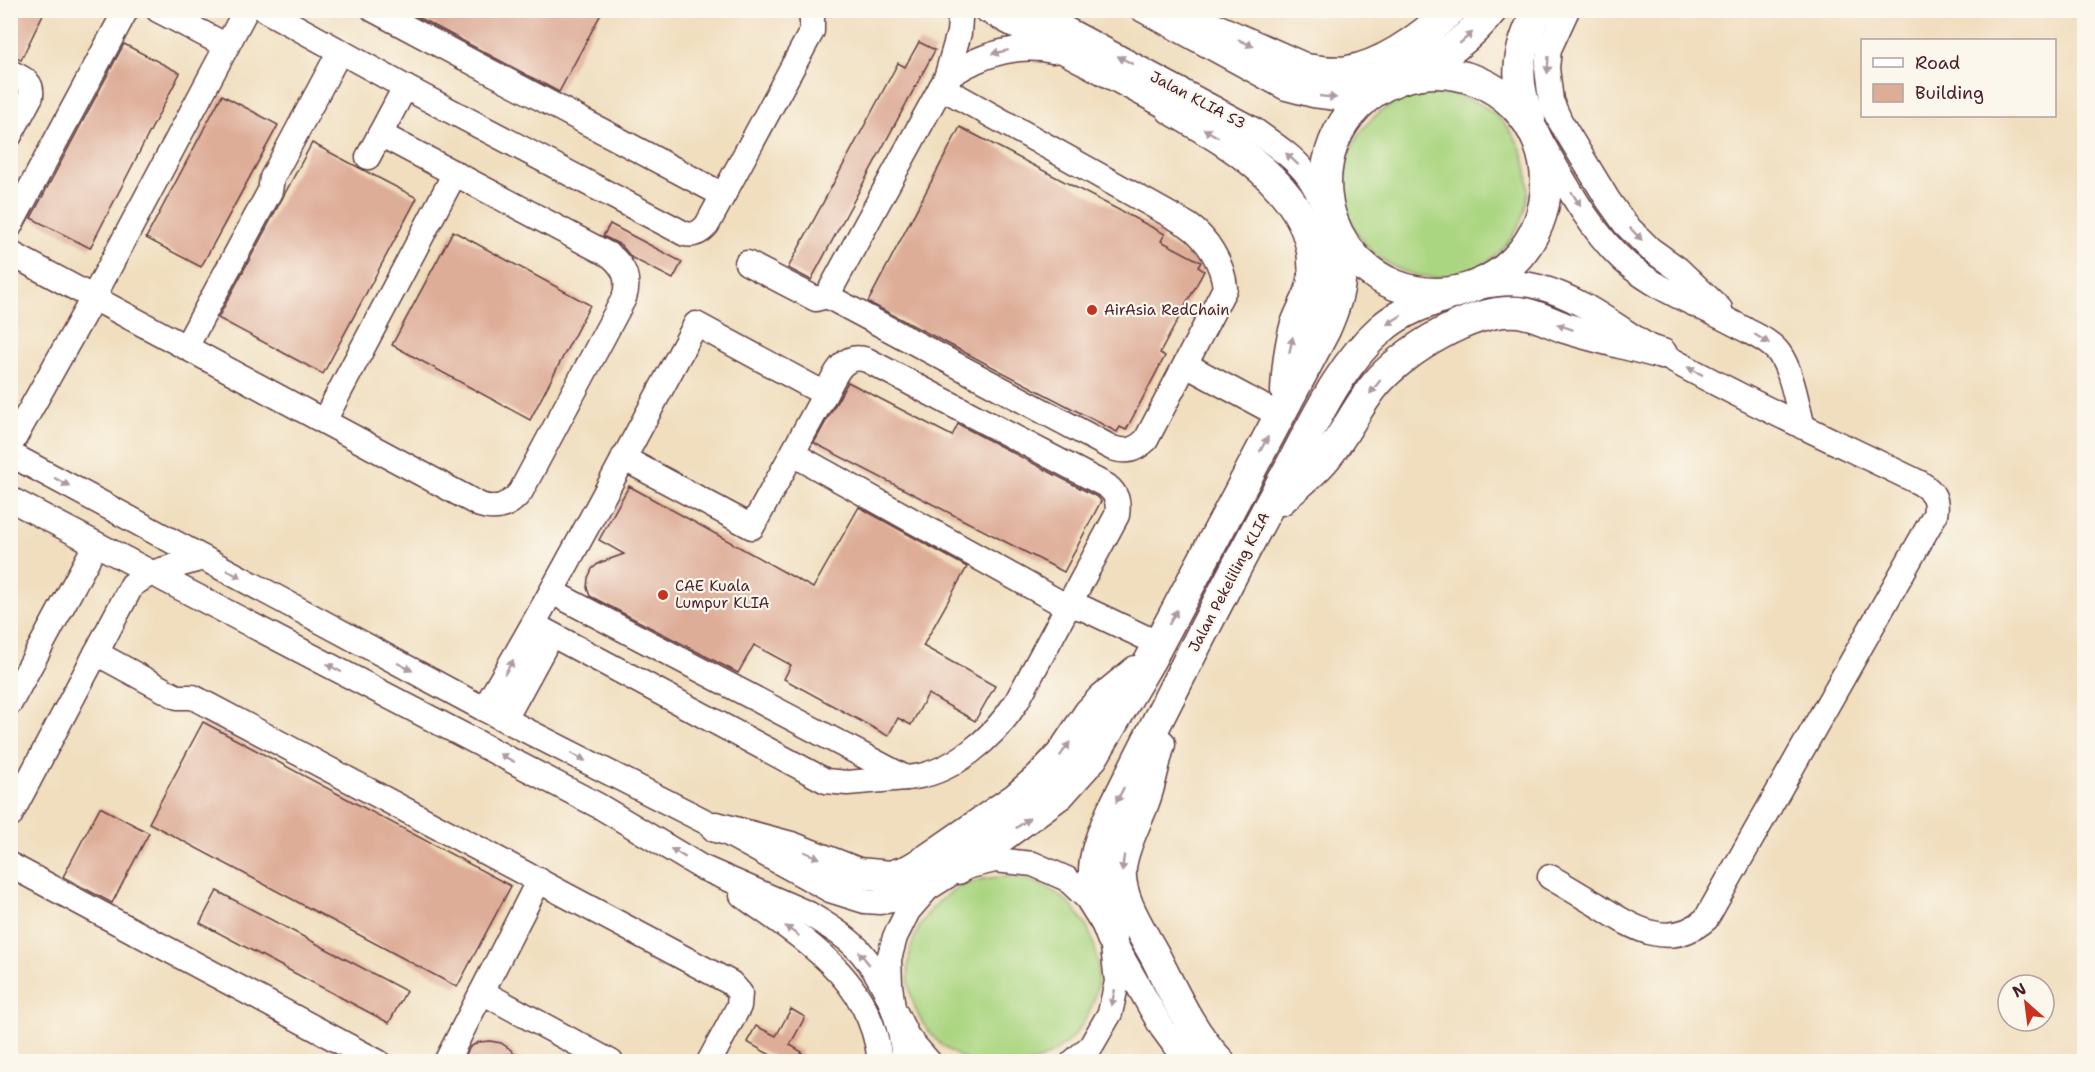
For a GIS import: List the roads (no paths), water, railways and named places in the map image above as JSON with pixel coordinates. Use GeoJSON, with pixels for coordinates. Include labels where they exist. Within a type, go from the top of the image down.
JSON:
{"type":"FeatureCollection","features":[{"type":"Feature","properties":{"kind":"main road"},"geometry":{"type":"LineString","coordinates":[[1173,10],[1306,69],[1326,72],[1347,71],[1369,65],[1410,43],[1434,26],[1451,10]]}},
{"type":"Feature","properties":{"kind":"main road","name":"Jalan Pekeliling KLIA"},"geometry":{"type":"LineString","coordinates":[[958,869],[1060,794],[1079,775],[1106,736],[1155,652],[1325,330],[1338,302],[1342,280],[1340,257],[1324,191],[1328,158],[1342,124],[1366,97],[1448,53],[1468,37],[1492,10]]}},
{"type":"Feature","properties":{"kind":"main road","name":"Jalan Pekeliling KLIA"},"geometry":{"type":"LineString","coordinates":[[1112,939],[1096,896],[1093,876],[1094,857],[1099,839],[1175,686],[1336,383],[1363,346],[1383,326],[1429,302],[1467,289],[1497,275],[1521,254],[1538,226],[1547,194],[1546,162],[1523,103],[1518,82],[1523,43],[1538,10]]}},
{"type":"Feature","properties":{"kind":"main road","name":"Jalan Pekeliling KLIA"},"geometry":{"type":"LineString","coordinates":[[1398,79],[1424,72],[1451,72],[1477,79],[1507,97],[1520,109],[1535,131]]}},
{"type":"Feature","properties":{"kind":"main road"},"geometry":{"type":"LineString","coordinates":[[1171,110],[1224,141],[1266,174],[1287,196],[1306,229],[1312,246],[1313,282],[1290,347],[1282,409]]}},
{"type":"Feature","properties":{"kind":"main road","name":"Jalan Pekeliling KLIA"},"geometry":{"type":"LineString","coordinates":[[1333,226],[1350,254],[1374,275],[1403,289],[1435,294],[1467,289]]}},
{"type":"Feature","properties":{"kind":"main road"},"geometry":{"type":"LineString","coordinates":[[1263,517],[1322,462],[1337,444],[1375,385],[1393,366],[1435,337],[1463,324],[1489,316],[1516,312],[1534,315],[1565,328],[1662,354]]}},
{"type":"Feature","properties":{"kind":"main road"},"geometry":{"type":"LineString","coordinates":[[716,828],[791,847],[858,873],[891,876],[909,870],[1016,798],[1040,777],[1061,755],[1089,713],[1155,652]]}},
{"type":"Feature","properties":{"kind":"main road"},"geometry":{"type":"LineString","coordinates":[[1175,686],[1144,801],[1125,850],[1121,868],[1122,884],[1133,914],[1183,1011],[1208,1049],[1220,1062]]}},
{"type":"Feature","properties":{"kind":"street"},"geometry":{"type":"LineString","coordinates":[[10,226],[126,10]]}},
{"type":"Feature","properties":{"kind":"street"},"geometry":{"type":"LineString","coordinates":[[158,10],[227,46]]}},
{"type":"Feature","properties":{"kind":"street"},"geometry":{"type":"LineString","coordinates":[[10,446],[93,298],[246,10]]}},
{"type":"Feature","properties":{"kind":"street"},"geometry":{"type":"LineString","coordinates":[[265,10],[405,87],[691,235],[702,231],[708,225],[812,31],[812,18],[808,10]]}},
{"type":"Feature","properties":{"kind":"street"},"geometry":{"type":"LineString","coordinates":[[374,10],[723,195]]}},
{"type":"Feature","properties":{"kind":"street"},"geometry":{"type":"LineString","coordinates":[[827,296],[943,82],[959,33],[958,10]]}},
{"type":"Feature","properties":{"kind":"street"},"geometry":{"type":"LineString","coordinates":[[986,10],[1171,110]]}},
{"type":"Feature","properties":{"kind":"street","name":"Jalan KLIA S3"},"geometry":{"type":"LineString","coordinates":[[1030,10],[1254,130],[1293,159],[1306,173],[1333,226]]}},
{"type":"Feature","properties":{"kind":"street"},"geometry":{"type":"LineString","coordinates":[[1143,10],[1286,88],[1337,98],[1362,93],[1398,79]]}},
{"type":"Feature","properties":{"kind":"street"},"geometry":{"type":"LineString","coordinates":[[1567,10],[1549,49],[1547,68],[1551,101],[1560,121],[1608,200],[1626,224],[1650,249],[1678,269],[1734,323]]}},
{"type":"Feature","properties":{"kind":"street"},"geometry":{"type":"LineString","coordinates":[[943,82],[981,57],[1022,48],[1039,48],[1078,59]]}},
{"type":"Feature","properties":{"kind":"street"},"geometry":{"type":"LineString","coordinates":[[186,347],[270,191],[272,178],[340,51]]}},
{"type":"Feature","properties":{"kind":"street"},"geometry":{"type":"LineString","coordinates":[[10,72],[29,83],[32,89],[31,96],[12,127]]}},
{"type":"Feature","properties":{"kind":"street"},"geometry":{"type":"LineString","coordinates":[[747,263],[816,299],[827,296],[1112,448],[1130,451],[1146,440],[1225,288],[1221,269],[1199,232],[943,82]]}},
{"type":"Feature","properties":{"kind":"street"},"geometry":{"type":"LineString","coordinates":[[368,157],[405,87]]}},
{"type":"Feature","properties":{"kind":"street"},"geometry":{"type":"LineString","coordinates":[[1535,131],[1582,208],[1607,243],[1626,262],[1672,294],[1734,323],[1767,342],[1779,352],[1786,365],[1803,427]]}},
{"type":"Feature","properties":{"kind":"street"},"geometry":{"type":"LineString","coordinates":[[10,252],[480,505],[489,508],[508,504],[521,491],[624,298],[628,280],[625,271],[611,256],[380,134]]}},
{"type":"Feature","properties":{"kind":"street"},"geometry":{"type":"LineString","coordinates":[[324,421],[455,173]]}},
{"type":"Feature","properties":{"kind":"street"},"geometry":{"type":"LineString","coordinates":[[1467,289],[1511,282],[1538,286],[1564,295],[1662,354],[1929,489],[1935,496],[1937,505],[1935,515],[1711,911],[1698,926],[1672,935],[1643,932],[1550,876]]}},
{"type":"Feature","properties":{"kind":"street"},"geometry":{"type":"LineString","coordinates":[[494,714],[542,630],[552,592],[696,324],[825,394]]}},
{"type":"Feature","properties":{"kind":"street"},"geometry":{"type":"LineString","coordinates":[[542,630],[826,781],[847,783],[929,774],[972,750],[998,726],[1017,701],[1117,515],[1118,500],[1107,486],[867,360],[852,358],[839,367],[752,527],[623,458]]}},
{"type":"Feature","properties":{"kind":"street"},"geometry":{"type":"LineString","coordinates":[[1186,365],[1282,409]]}},
{"type":"Feature","properties":{"kind":"street"},"geometry":{"type":"LineString","coordinates":[[10,454],[494,714],[716,828],[830,890],[847,897],[880,902],[900,899],[928,888]]}},
{"type":"Feature","properties":{"kind":"street"},"geometry":{"type":"LineString","coordinates":[[793,454],[1047,596],[1085,609],[1155,652]]}},
{"type":"Feature","properties":{"kind":"street"},"geometry":{"type":"LineString","coordinates":[[10,499],[599,806],[701,867],[819,951],[852,985],[874,1026],[880,1062]]}},
{"type":"Feature","properties":{"kind":"street"},"geometry":{"type":"LineString","coordinates":[[10,702],[96,544]]}},
{"type":"Feature","properties":{"kind":"street"},"geometry":{"type":"LineString","coordinates":[[10,816],[132,585],[151,573],[203,558]]}},
{"type":"Feature","properties":{"kind":"street"},"geometry":{"type":"LineString","coordinates":[[552,592],[906,778]]}},
{"type":"Feature","properties":{"kind":"street"},"geometry":{"type":"LineString","coordinates":[[96,653],[177,697],[194,697],[737,987],[740,993],[739,1006],[709,1062]]}},
{"type":"Feature","properties":{"kind":"street","name":"Jalan Pekeliling KLIA"},"geometry":{"type":"LineString","coordinates":[[929,1062],[908,1038],[893,1008],[889,959],[895,938],[908,910],[928,888],[958,869],[995,860],[1033,864],[1067,879],[1087,898],[1162,1028],[1187,1062]]}},
{"type":"Feature","properties":{"kind":"street"},"geometry":{"type":"LineString","coordinates":[[10,865],[378,1062]]}},
{"type":"Feature","properties":{"kind":"street"},"geometry":{"type":"LineString","coordinates":[[701,867],[809,914],[839,933],[858,950],[872,967],[893,1008],[903,1042],[904,1062]]}},
{"type":"Feature","properties":{"kind":"street"},"geometry":{"type":"LineString","coordinates":[[446,1062],[539,880]]}},
{"type":"Feature","properties":{"kind":"street","name":"Jalan Pekeliling KLIA"},"geometry":{"type":"LineString","coordinates":[[1073,1062],[1091,1046],[1110,1013],[1117,982],[1112,939]]}},
{"type":"Feature","properties":{"kind":"street"},"geometry":{"type":"LineString","coordinates":[[482,992],[611,1062]]}},
{"type":"Feature","properties":{"kind":"place","name":"AirAsia RedChain"},"geometry":{"type":"Point","coordinates":[1092,310]}},
{"type":"Feature","properties":{"kind":"place","name":"CAE Kuala Lumpur KLIA"},"geometry":{"type":"Point","coordinates":[663,595]}}]}
